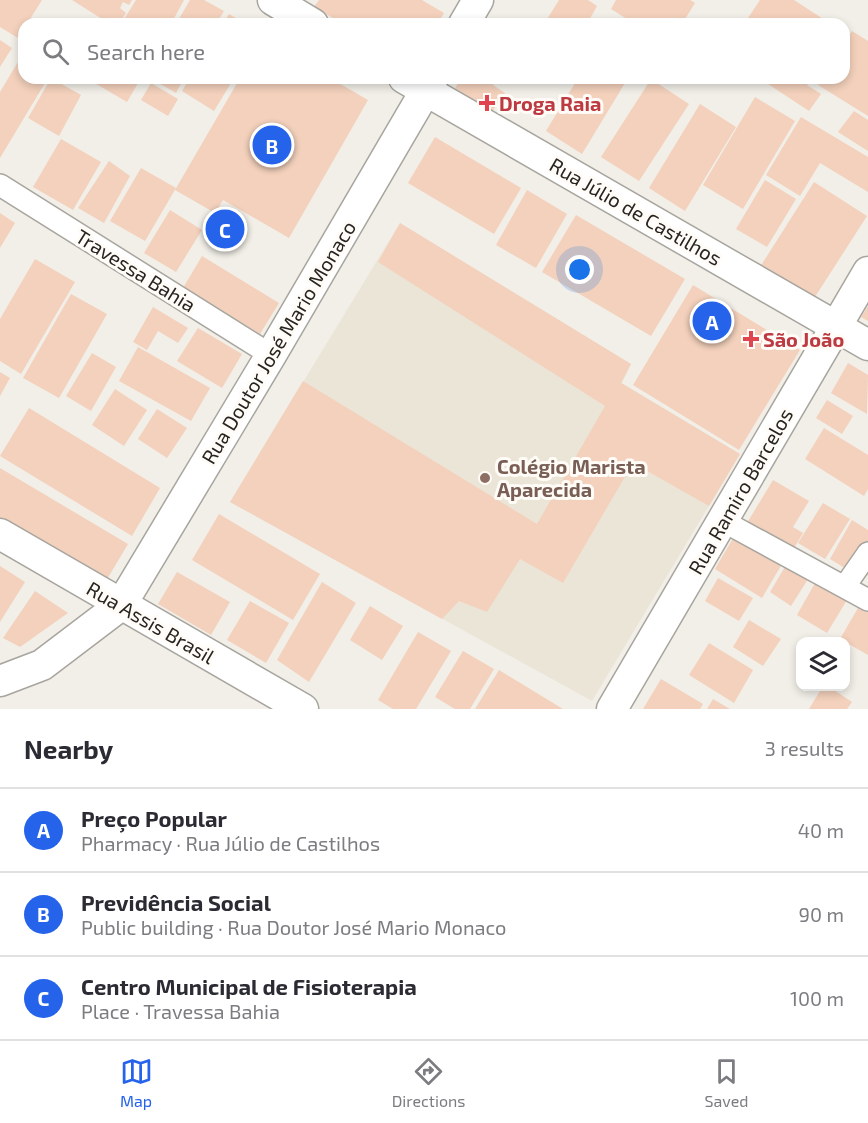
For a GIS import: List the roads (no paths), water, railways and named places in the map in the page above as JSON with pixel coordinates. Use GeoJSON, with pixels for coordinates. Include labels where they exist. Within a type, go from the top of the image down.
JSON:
{"type":"FeatureCollection","features":[{"type":"Feature","properties":{"kind":"street"},"geometry":{"type":"LineString","coordinates":[[273,0],[304,18]]}},
{"type":"Feature","properties":{"kind":"street"},"geometry":{"type":"LineString","coordinates":[[468,18],[478,0]]}},
{"type":"Feature","properties":{"kind":"street","name":"Rua Doutor José Mario Monaco"},"geometry":{"type":"LineString","coordinates":[[121,605],[271,355],[420,84]]}},
{"type":"Feature","properties":{"kind":"street","name":"Rua Júlio de Castilhos"},"geometry":{"type":"LineString","coordinates":[[424,84],[868,345]]}},
{"type":"Feature","properties":{"kind":"street","name":"Travessa Bahia"},"geometry":{"type":"LineString","coordinates":[[0,185],[271,355]]}},
{"type":"Feature","properties":{"kind":"street","name":"Rua Ramiro Barcelos"},"geometry":{"type":"LineString","coordinates":[[612,709],[868,272]]}},
{"type":"Feature","properties":{"kind":"street"},"geometry":{"type":"LineString","coordinates":[[723,521],[868,600]]}},
{"type":"Feature","properties":{"kind":"street","name":"Rua Assis Brasil"},"geometry":{"type":"LineString","coordinates":[[0,534],[303,709]]}},
{"type":"Feature","properties":{"kind":"street"},"geometry":{"type":"LineString","coordinates":[[845,586],[868,554]]}},
{"type":"Feature","properties":{"kind":"street"},"geometry":{"type":"LineString","coordinates":[[0,681],[42,664],[121,605]]}},
{"type":"Feature","properties":{"kind":"place","name":"Droga Raia"},"geometry":{"type":"Point","coordinates":[487,103]}},
{"type":"Feature","properties":{"kind":"place","name":"Previdência Social"},"geometry":{"type":"Point","coordinates":[272,145]}},
{"type":"Feature","properties":{"kind":"place","name":"Centro Municipal de Fisioterapia"},"geometry":{"type":"Point","coordinates":[225,229]}},
{"type":"Feature","properties":{"kind":"place","name":"Preço Popular"},"geometry":{"type":"Point","coordinates":[712,321]}},
{"type":"Feature","properties":{"kind":"place","name":"São João"},"geometry":{"type":"Point","coordinates":[751,339]}},
{"type":"Feature","properties":{"kind":"place","name":"Colégio Marista Aparecida"},"geometry":{"type":"Point","coordinates":[485,478]}}]}
